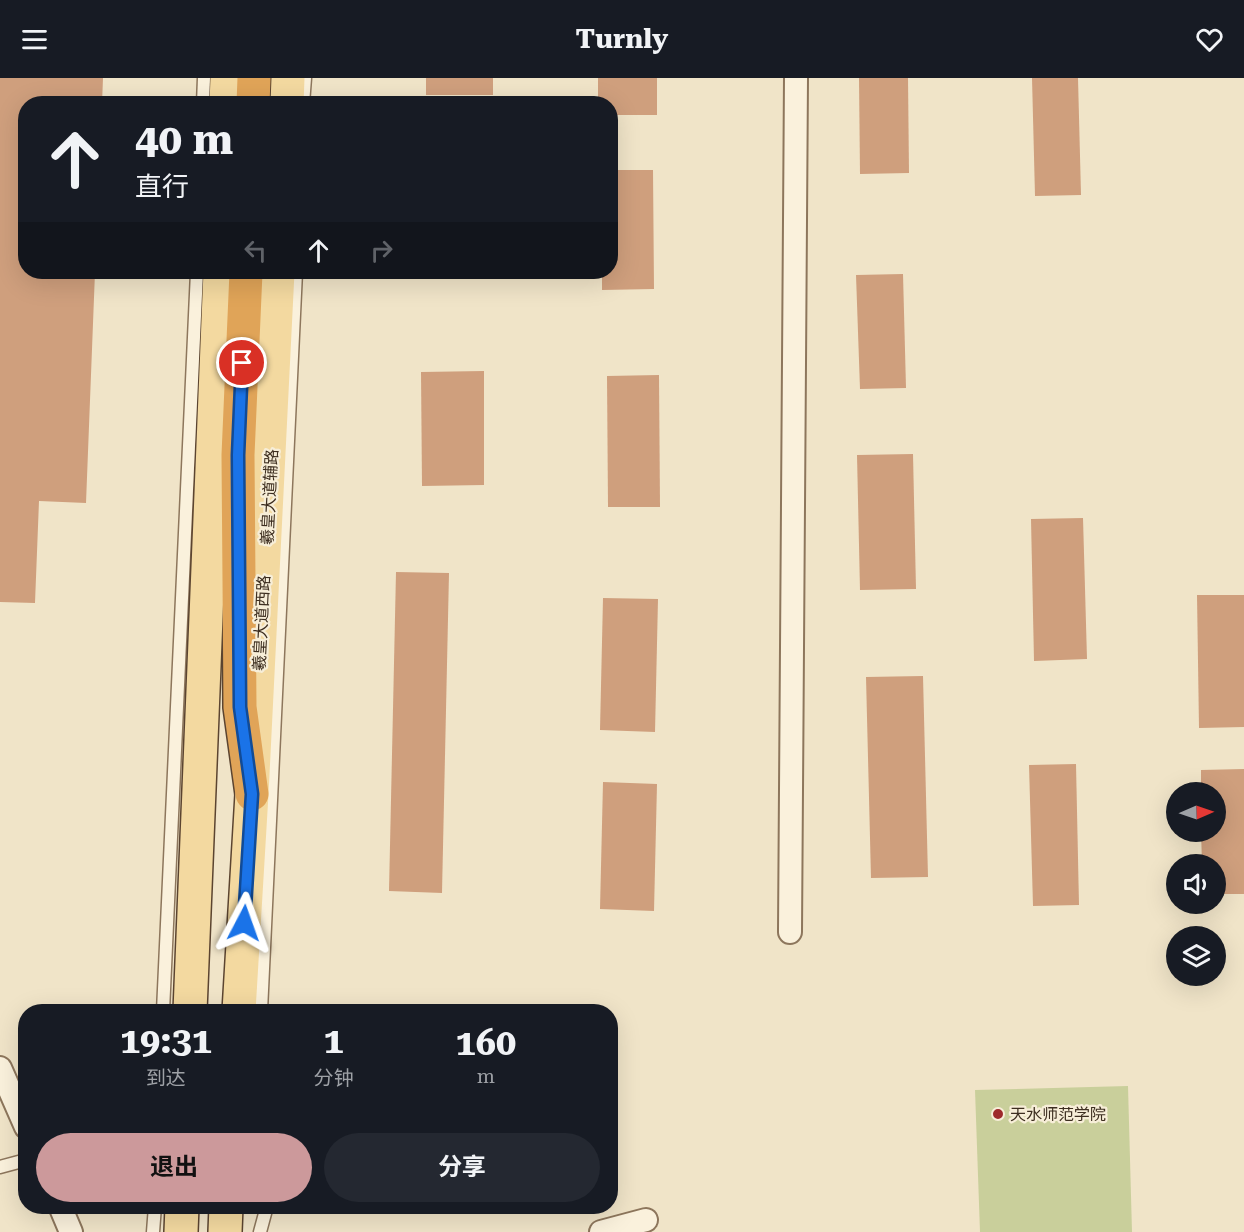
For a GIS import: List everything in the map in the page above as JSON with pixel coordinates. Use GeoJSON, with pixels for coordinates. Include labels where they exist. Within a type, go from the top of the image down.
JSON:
{"type":"FeatureCollection","features":[{"type":"Feature","properties":{"kind":"highway"},"geometry":{"type":"LineString","coordinates":[[253,96],[254,78]]}},
{"type":"Feature","properties":{"kind":"highway"},"geometry":{"type":"LineString","coordinates":[[246,279],[238,455],[240,707],[252,794]]}},
{"type":"Feature","properties":{"kind":"main road"},"geometry":{"type":"LineString","coordinates":[[226,96],[227,78]]}},
{"type":"Feature","properties":{"kind":"main road"},"geometry":{"type":"LineString","coordinates":[[287,96],[288,78]]}},
{"type":"Feature","properties":{"kind":"main road"},"geometry":{"type":"LineString","coordinates":[[190,1004],[220,279]]}},
{"type":"Feature","properties":{"kind":"main road","name":"羲皇大道西路"},"geometry":{"type":"LineString","coordinates":[[238,1004],[252,794],[278,279]]}},
{"type":"Feature","properties":{"kind":"main road"},"geometry":{"type":"LineString","coordinates":[[181,1232],[182,1214]]}},
{"type":"Feature","properties":{"kind":"main road"},"geometry":{"type":"LineString","coordinates":[[225,1232],[226,1214]]}},
{"type":"Feature","properties":{"kind":"street"},"geometry":{"type":"LineString","coordinates":[[790,933],[796,78]]}},
{"type":"Feature","properties":{"kind":"street"},"geometry":{"type":"LineString","coordinates":[[0,1068],[18,1109]]}},
{"type":"Feature","properties":{"kind":"street"},"geometry":{"type":"LineString","coordinates":[[63,1214],[71,1232]]}},
{"type":"Feature","properties":{"kind":"street"},"geometry":{"type":"LineString","coordinates":[[601,1232],[646,1221]]}},
{"type":"Feature","properties":{"kind":"lane"},"geometry":{"type":"LineString","coordinates":[[203,96],[204,78]]}},
{"type":"Feature","properties":{"kind":"lane"},"geometry":{"type":"LineString","coordinates":[[304,96],[305,78]]}},
{"type":"Feature","properties":{"kind":"lane"},"geometry":{"type":"LineString","coordinates":[[163,1004],[197,279]]}},
{"type":"Feature","properties":{"kind":"lane","name":"羲皇大道辅路"},"geometry":{"type":"LineString","coordinates":[[261,1004],[296,279]]}},
{"type":"Feature","properties":{"kind":"lane"},"geometry":{"type":"LineString","coordinates":[[0,1167],[18,1162]]}},
{"type":"Feature","properties":{"kind":"lane"},"geometry":{"type":"LineString","coordinates":[[153,1232],[154,1214]]}},
{"type":"Feature","properties":{"kind":"lane"},"geometry":{"type":"LineString","coordinates":[[260,1232],[265,1214]]}},
{"type":"Feature","properties":{"kind":"green space"},"geometry":{"type":"Polygon","coordinates":[[[1128,1086],[1132,1232],[980,1232],[975,1090],[1128,1086]]]}},
{"type":"Feature","properties":{"kind":"building"},"geometry":{"type":"Polygon","coordinates":[[[0,78],[103,78],[102,96],[18,96],[18,279],[95,279],[86,503],[39,501],[35,603],[0,602],[0,78]]]}},
{"type":"Feature","properties":{"kind":"building"},"geometry":{"type":"Polygon","coordinates":[[[426,78],[493,78],[493,95],[426,95],[426,78]]]}},
{"type":"Feature","properties":{"kind":"building"},"geometry":{"type":"Polygon","coordinates":[[[598,78],[657,78],[657,115],[618,115],[618,96],[598,96],[598,78]]]}},
{"type":"Feature","properties":{"kind":"building"},"geometry":{"type":"Polygon","coordinates":[[[859,78],[908,78],[909,173],[860,174],[859,78]]]}},
{"type":"Feature","properties":{"kind":"building"},"geometry":{"type":"Polygon","coordinates":[[[1032,78],[1078,78],[1081,195],[1035,196],[1032,78]]]}},
{"type":"Feature","properties":{"kind":"building"},"geometry":{"type":"Polygon","coordinates":[[[618,170],[653,170],[654,289],[602,290],[602,279],[618,279],[618,170]]]}},
{"type":"Feature","properties":{"kind":"building"},"geometry":{"type":"Polygon","coordinates":[[[903,274],[906,388],[860,389],[856,275],[903,274]]]}},
{"type":"Feature","properties":{"kind":"building"},"geometry":{"type":"Polygon","coordinates":[[[484,371],[484,485],[422,486],[421,372],[484,371]]]}},
{"type":"Feature","properties":{"kind":"building"},"geometry":{"type":"Polygon","coordinates":[[[659,375],[660,507],[608,507],[607,376],[659,375]]]}},
{"type":"Feature","properties":{"kind":"building"},"geometry":{"type":"Polygon","coordinates":[[[913,454],[916,589],[860,590],[857,455],[913,454]]]}},
{"type":"Feature","properties":{"kind":"building"},"geometry":{"type":"Polygon","coordinates":[[[1083,518],[1087,659],[1034,661],[1031,519],[1083,518]]]}},
{"type":"Feature","properties":{"kind":"building"},"geometry":{"type":"Polygon","coordinates":[[[396,572],[449,573],[442,893],[389,891],[396,572]]]}},
{"type":"Feature","properties":{"kind":"building"},"geometry":{"type":"Polygon","coordinates":[[[1197,595],[1244,595],[1244,727],[1199,728],[1197,595]]]}},
{"type":"Feature","properties":{"kind":"building"},"geometry":{"type":"Polygon","coordinates":[[[603,598],[658,599],[655,732],[600,730],[603,598]]]}},
{"type":"Feature","properties":{"kind":"building"},"geometry":{"type":"Polygon","coordinates":[[[923,676],[928,877],[871,878],[866,677],[923,676]]]}},
{"type":"Feature","properties":{"kind":"building"},"geometry":{"type":"Polygon","coordinates":[[[1076,764],[1079,905],[1033,906],[1029,765],[1076,764]]]}},
{"type":"Feature","properties":{"kind":"building"},"geometry":{"type":"Polygon","coordinates":[[[1244,769],[1244,894],[1226,894],[1226,854],[1202,854],[1201,842],[1226,842],[1226,782],[1201,782],[1201,770],[1244,769]]]}},
{"type":"Feature","properties":{"kind":"building"},"geometry":{"type":"Polygon","coordinates":[[[603,782],[657,784],[654,911],[600,909],[603,782]]]}},
{"type":"Feature","properties":{"kind":"place","name":"天水师范学院"},"geometry":{"type":"Point","coordinates":[998,1114]}},
{"type":"Feature","properties":{"kind":"route"},"geometry":{"type":"LineString","coordinates":[[242,363],[238,455],[240,707],[252,794],[244,923]]}}]}
